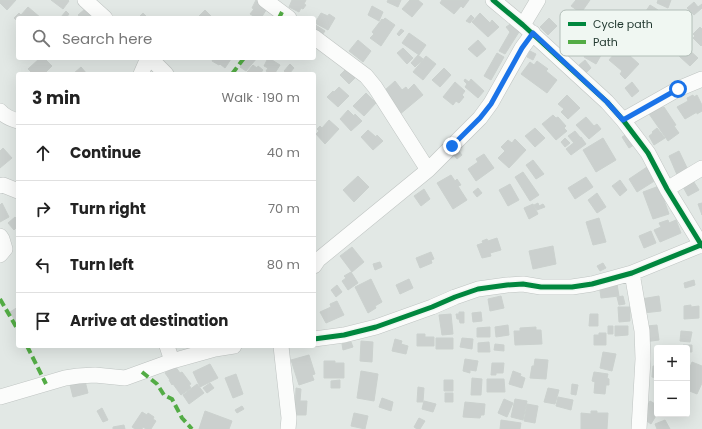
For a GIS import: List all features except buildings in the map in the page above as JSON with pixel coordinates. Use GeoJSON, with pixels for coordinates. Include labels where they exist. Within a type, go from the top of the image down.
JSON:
{"type":"FeatureCollection","features":[{"type":"Feature","properties":{"kind":"street"},"geometry":{"type":"LineString","coordinates":[[85,0],[103,16]]}},
{"type":"Feature","properties":{"kind":"street"},"geometry":{"type":"LineString","coordinates":[[265,0],[287,16]]}},
{"type":"Feature","properties":{"kind":"street"},"geometry":{"type":"LineString","coordinates":[[316,339],[344,335],[376,327],[455,297],[478,290],[507,284],[523,284],[540,287],[572,287],[592,284],[632,273],[702,245],[667,189],[648,153],[623,120],[607,102],[528,29],[493,0]]}},
{"type":"Feature","properties":{"kind":"street"},"geometry":{"type":"LineString","coordinates":[[316,258],[428,170],[480,118],[491,104],[522,48],[538,0]]}},
{"type":"Feature","properties":{"kind":"street"},"geometry":{"type":"LineString","coordinates":[[316,38],[366,76],[375,86],[428,170]]}},
{"type":"Feature","properties":{"kind":"street"},"geometry":{"type":"LineString","coordinates":[[142,72],[148,60]]}},
{"type":"Feature","properties":{"kind":"street"},"geometry":{"type":"LineString","coordinates":[[151,60],[164,72]]}},
{"type":"Feature","properties":{"kind":"street"},"geometry":{"type":"LineString","coordinates":[[623,120],[678,89],[702,79]]}},
{"type":"Feature","properties":{"kind":"street"},"geometry":{"type":"LineString","coordinates":[[0,111],[2,114],[16,120]]}},
{"type":"Feature","properties":{"kind":"street"},"geometry":{"type":"LineString","coordinates":[[667,189],[702,168]]}},
{"type":"Feature","properties":{"kind":"street"},"geometry":{"type":"LineString","coordinates":[[0,186],[3,185],[16,190]]}},
{"type":"Feature","properties":{"kind":"street"},"geometry":{"type":"LineString","coordinates":[[0,236],[5,249],[0,255]]}},
{"type":"Feature","properties":{"kind":"street"},"geometry":{"type":"LineString","coordinates":[[632,273],[642,331],[643,359],[639,429]]}},
{"type":"Feature","properties":{"kind":"street"},"geometry":{"type":"LineString","coordinates":[[168,348],[172,361]]}},
{"type":"Feature","properties":{"kind":"street"},"geometry":{"type":"LineString","coordinates":[[0,397],[65,378],[78,376],[95,375],[125,378],[172,361],[215,348]]}},
{"type":"Feature","properties":{"kind":"street"},"geometry":{"type":"LineString","coordinates":[[281,348],[289,418],[288,429]]}},
{"type":"Feature","properties":{"kind":"marked path"},"geometry":{"type":"LineString","coordinates":[[280,16],[282,12]]}},
{"type":"Feature","properties":{"kind":"marked path"},"geometry":{"type":"LineString","coordinates":[[234,72],[242,60]]}},
{"type":"Feature","properties":{"kind":"marked path"},"geometry":{"type":"LineString","coordinates":[[0,299],[16,327]]}},
{"type":"Feature","properties":{"kind":"marked path"},"geometry":{"type":"LineString","coordinates":[[28,348],[46,384]]}},
{"type":"Feature","properties":{"kind":"marked path"},"geometry":{"type":"LineString","coordinates":[[142,372],[157,384],[164,395],[172,399],[182,418],[192,429]]}},
{"type":"Feature","properties":{"kind":"cycle path"},"geometry":{"type":"LineString","coordinates":[[493,0],[523,25],[607,102],[623,120],[648,153],[667,189],[702,246]]}},
{"type":"Feature","properties":{"kind":"cycle path"},"geometry":{"type":"LineString","coordinates":[[316,339],[344,335],[376,327],[478,289],[523,284],[541,287],[572,287],[592,284],[632,273],[701,245]]}},
{"type":"Feature","properties":{"kind":"route"},"geometry":{"type":"LineString","coordinates":[[452,146],[480,118],[491,104],[522,48],[533,33],[607,102],[623,120],[678,89]]}}]}
